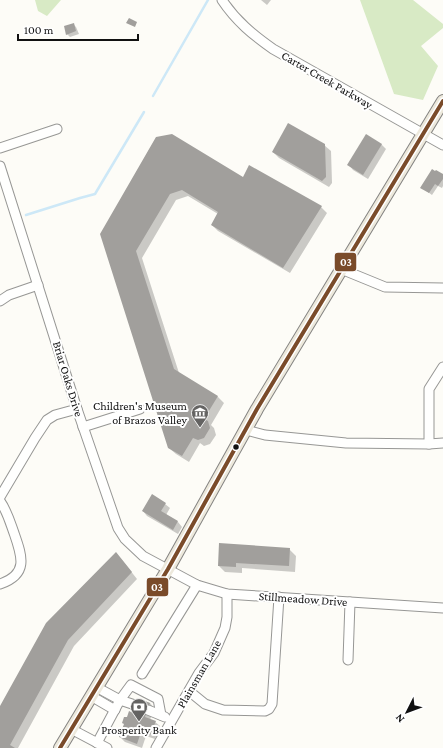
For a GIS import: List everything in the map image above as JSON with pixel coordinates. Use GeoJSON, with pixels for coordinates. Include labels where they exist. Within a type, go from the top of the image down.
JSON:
{"type":"FeatureCollection","features":[{"type":"Feature","properties":{"kind":"main road"},"geometry":{"type":"LineString","coordinates":[[60,748],[168,569],[261,403],[443,100]]}},
{"type":"Feature","properties":{"kind":"street","name":"Carter Creek Parkway"},"geometry":{"type":"LineString","coordinates":[[222,0],[251,34],[273,50],[443,145]]}},
{"type":"Feature","properties":{"kind":"street"},"geometry":{"type":"LineString","coordinates":[[0,148],[58,128]]}},
{"type":"Feature","properties":{"kind":"street","name":"Briar Oaks Drive"},"geometry":{"type":"LineString","coordinates":[[0,166],[77,409],[118,528],[125,539],[143,556],[168,569]]}},
{"type":"Feature","properties":{"kind":"street"},"geometry":{"type":"LineString","coordinates":[[341,269],[386,287],[443,288]]}},
{"type":"Feature","properties":{"kind":"street"},"geometry":{"type":"LineString","coordinates":[[0,301],[9,295],[38,285]]}},
{"type":"Feature","properties":{"kind":"street"},"geometry":{"type":"LineString","coordinates":[[429,444],[429,389],[443,367]]}},
{"type":"Feature","properties":{"kind":"street"},"geometry":{"type":"LineString","coordinates":[[0,497],[47,420],[55,415],[77,409]]}},
{"type":"Feature","properties":{"kind":"street"},"geometry":{"type":"LineString","coordinates":[[83,427],[140,409]]}},
{"type":"Feature","properties":{"kind":"street"},"geometry":{"type":"LineString","coordinates":[[246,430],[265,435],[346,443],[443,443]]}},
{"type":"Feature","properties":{"kind":"street"},"geometry":{"type":"LineString","coordinates":[[0,501],[6,510],[20,549],[22,560],[19,570],[13,577],[0,584]]}},
{"type":"Feature","properties":{"kind":"street","name":"Stillmeadow Drive"},"geometry":{"type":"LineString","coordinates":[[168,569],[196,585],[227,594],[443,608]]}},
{"type":"Feature","properties":{"kind":"street"},"geometry":{"type":"LineString","coordinates":[[142,674],[196,585]]}},
{"type":"Feature","properties":{"kind":"street","name":"Plainsman Lane"},"geometry":{"type":"LineString","coordinates":[[156,748],[199,673],[214,653],[225,628],[227,617],[227,594]]}},
{"type":"Feature","properties":{"kind":"street"},"geometry":{"type":"LineString","coordinates":[[189,691],[206,704],[223,710],[264,711],[269,709],[272,704],[279,597]]}},
{"type":"Feature","properties":{"kind":"street"},"geometry":{"type":"LineString","coordinates":[[348,660],[350,602]]}},
{"type":"Feature","properties":{"kind":"street"},"geometry":{"type":"LineString","coordinates":[[97,742],[120,700],[131,685],[158,699],[161,715]]}},
{"type":"Feature","properties":{"kind":"street"},"geometry":{"type":"LineString","coordinates":[[93,691],[138,706]]}},
{"type":"Feature","properties":{"kind":"street"},"geometry":{"type":"LineString","coordinates":[[93,691],[115,710]]}},
{"type":"Feature","properties":{"kind":"street"},"geometry":{"type":"LineString","coordinates":[[148,710],[172,720]]}},
{"type":"Feature","properties":{"kind":"street"},"geometry":{"type":"LineString","coordinates":[[72,729],[107,748]]}},
{"type":"Feature","properties":{"kind":"green space"},"geometry":{"type":"Polygon","coordinates":[[[35,0],[61,0],[47,16],[38,11],[35,0]]]}},
{"type":"Feature","properties":{"kind":"green space"},"geometry":{"type":"Polygon","coordinates":[[[360,0],[413,0],[443,24],[443,28],[421,46],[438,66],[423,100],[394,94],[360,0]]]}},
{"type":"Feature","properties":{"kind":"building"},"geometry":{"type":"Polygon","coordinates":[[[129,18],[137,22],[135,27],[126,23],[129,18]]]}},
{"type":"Feature","properties":{"kind":"building"},"geometry":{"type":"Polygon","coordinates":[[[74,23],[76,31],[66,35],[64,26],[74,23]]]}},
{"type":"Feature","properties":{"kind":"building"},"geometry":{"type":"Polygon","coordinates":[[[288,123],[325,144],[326,177],[322,181],[272,152],[288,123]]]}},
{"type":"Feature","properties":{"kind":"building"},"geometry":{"type":"Polygon","coordinates":[[[172,134],[243,177],[249,165],[322,206],[283,268],[211,225],[218,212],[182,190],[170,194],[136,251],[174,369],[218,396],[204,419],[208,421],[210,428],[204,438],[198,440],[193,438],[182,456],[168,448],[100,234],[156,137],[172,134]]]}},
{"type":"Feature","properties":{"kind":"building"},"geometry":{"type":"Polygon","coordinates":[[[366,134],[382,144],[363,175],[347,165],[366,134]]]}},
{"type":"Feature","properties":{"kind":"building"},"geometry":{"type":"Polygon","coordinates":[[[432,169],[443,174],[443,179],[438,186],[435,184],[429,193],[420,188],[432,169]]]}},
{"type":"Feature","properties":{"kind":"building"},"geometry":{"type":"Polygon","coordinates":[[[152,494],[166,503],[161,511],[178,521],[173,530],[142,511],[152,494]]]}},
{"type":"Feature","properties":{"kind":"building"},"geometry":{"type":"Polygon","coordinates":[[[219,543],[290,548],[289,566],[236,563],[236,567],[218,566],[219,543]]]}},
{"type":"Feature","properties":{"kind":"building"},"geometry":{"type":"Polygon","coordinates":[[[116,552],[132,572],[68,640],[10,745],[15,748],[0,748],[0,706],[46,623],[116,552]]]}},
{"type":"Feature","properties":{"kind":"building","name":"Prosperity Bank"},"geometry":{"type":"Polygon","coordinates":[[[140,699],[150,703],[145,717],[156,721],[150,735],[141,732],[137,744],[119,737],[124,724],[122,723],[124,717],[127,717],[129,711],[135,714],[140,699]]]}},
{"type":"Feature","properties":{"kind":"waterway"},"geometry":{"type":"LineString","coordinates":[[153,96],[208,0]]}},
{"type":"Feature","properties":{"kind":"waterway"},"geometry":{"type":"LineString","coordinates":[[26,215],[95,194],[144,112]]}},
{"type":"Feature","properties":{"kind":"transit line","name":"03"},"geometry":{"type":"LineString","coordinates":[[60,748],[168,569],[257,409],[443,101]]}},
{"type":"Feature","properties":{"kind":"place","name":"Children's Museum of Brazos Valley"},"geometry":{"type":"Point","coordinates":[200,428]}},
{"type":"Feature","properties":{"kind":"place","name":"Prosperity Bank"},"geometry":{"type":"Point","coordinates":[139,722]}}]}
